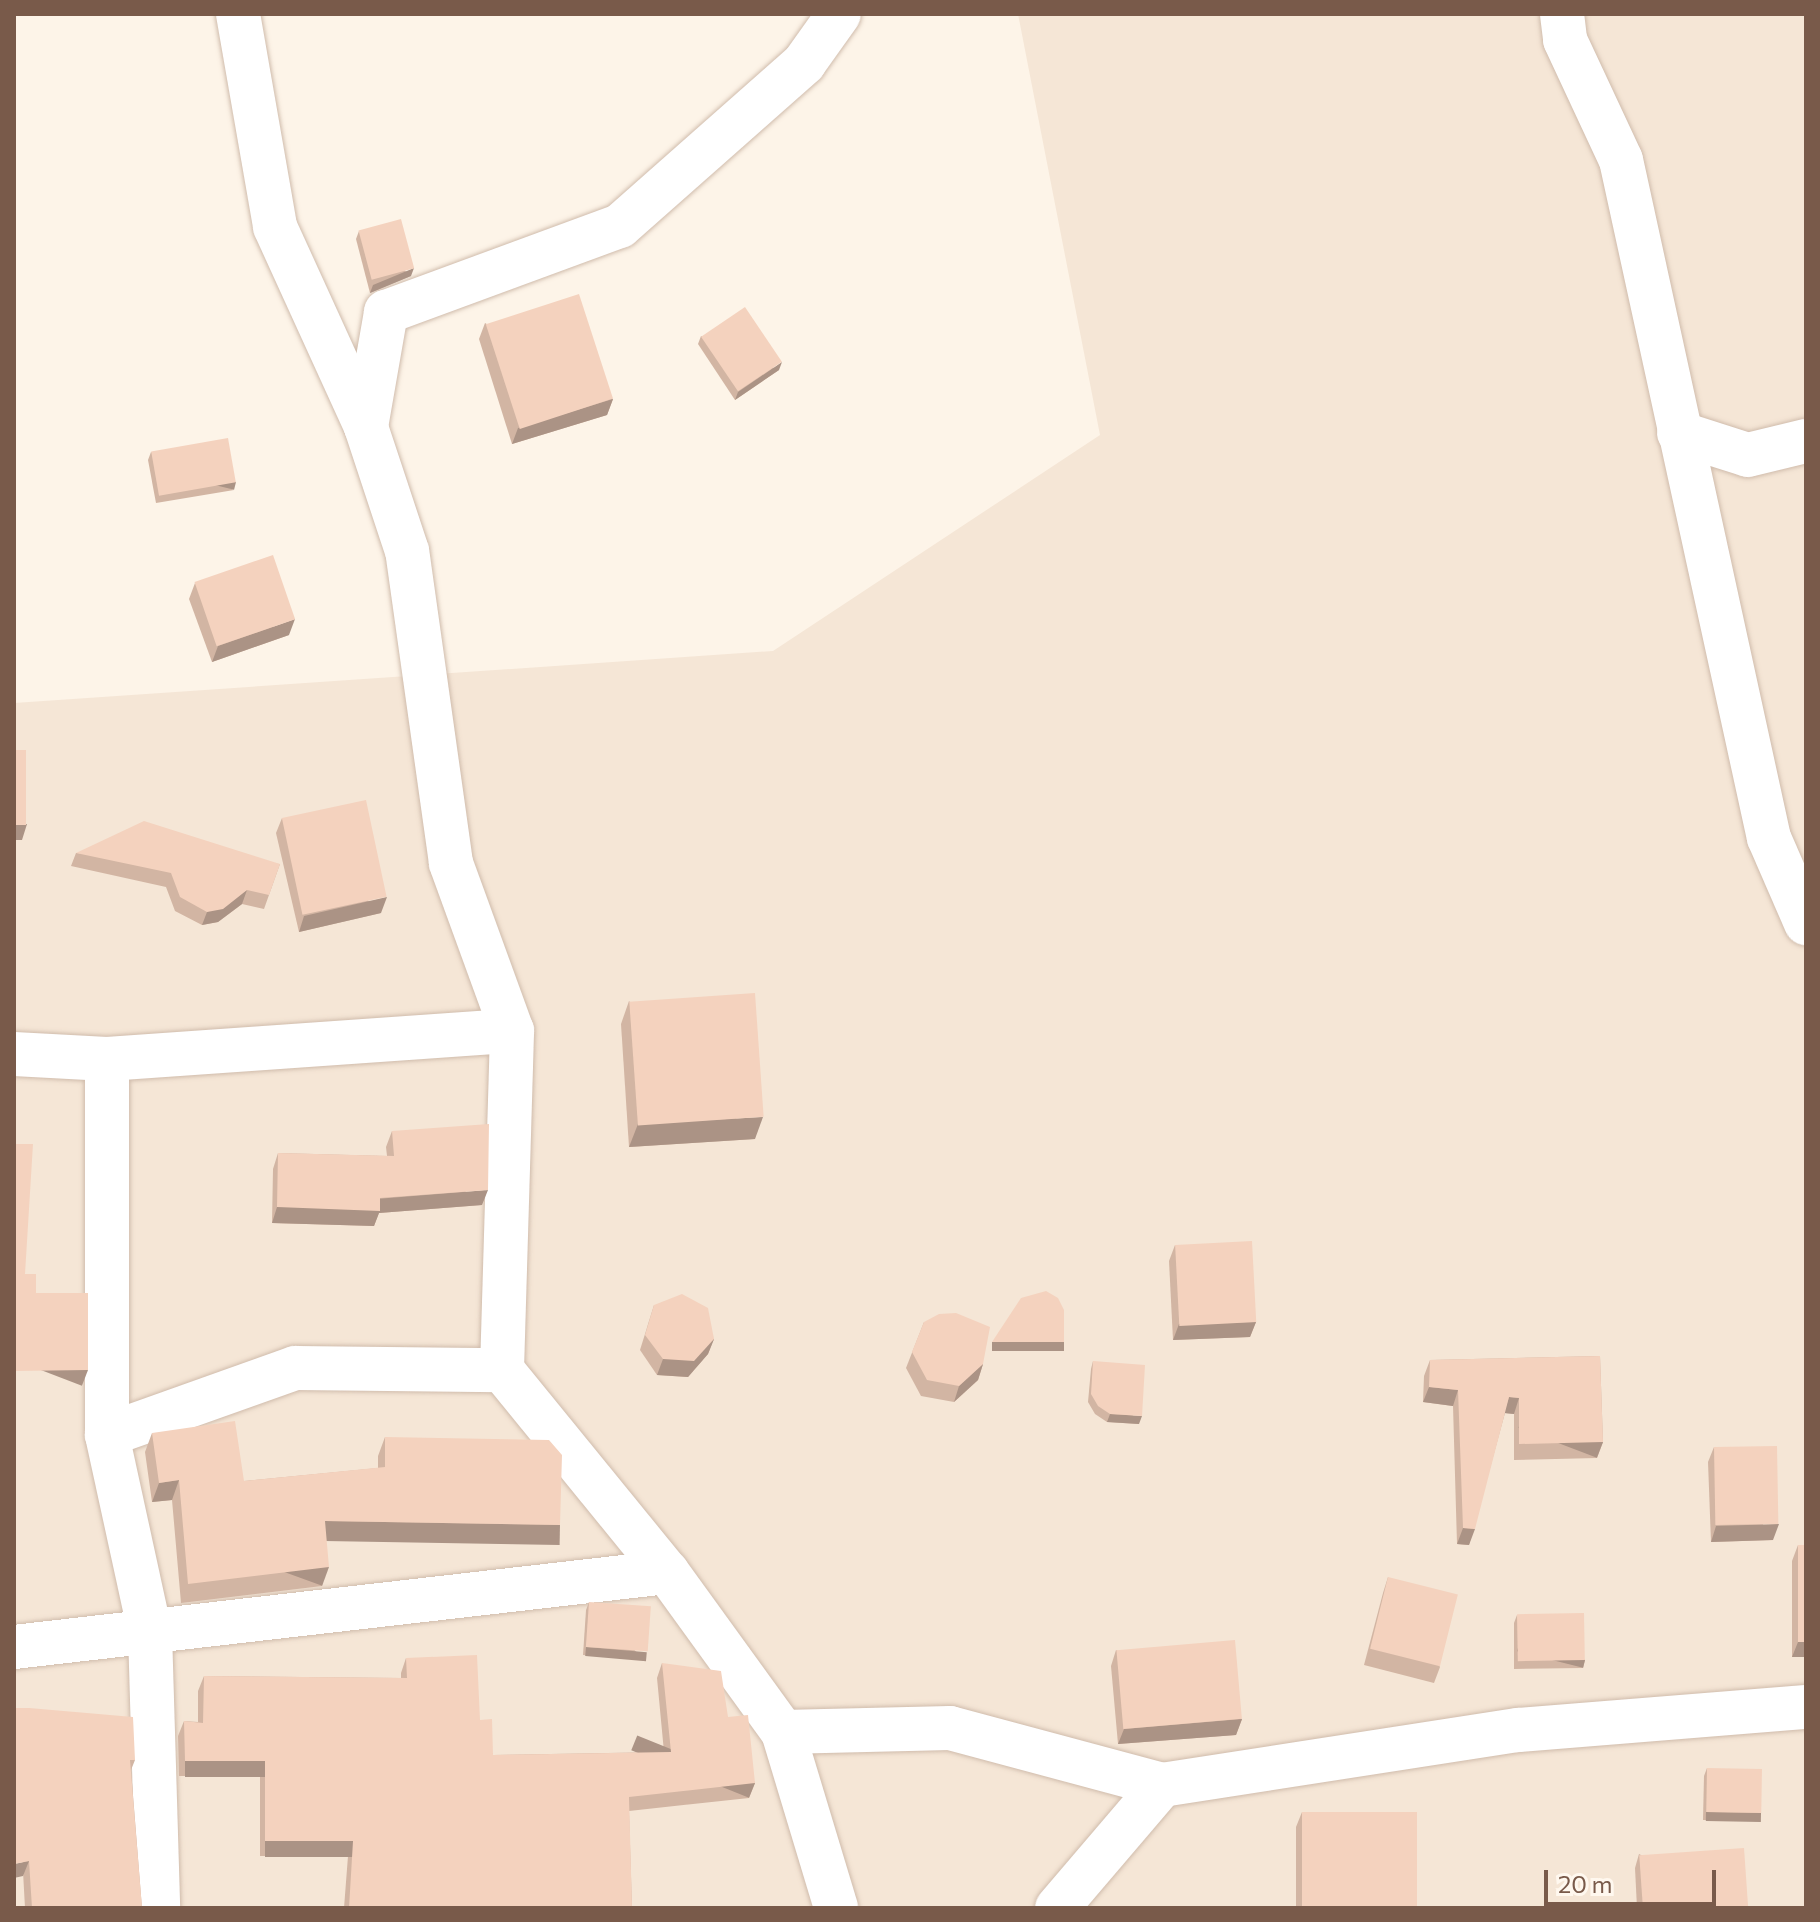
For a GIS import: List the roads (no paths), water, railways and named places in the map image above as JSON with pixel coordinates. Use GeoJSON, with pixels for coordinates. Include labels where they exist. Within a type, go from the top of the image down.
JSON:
{"type":"FeatureCollection","features":[{"type":"Feature","properties":{"kind":"street"},"geometry":{"type":"LineString","coordinates":[[238,14],[275,227],[366,427],[407,551],[451,863],[512,1031],[502,1370],[667,1572],[783,1732],[836,1908]]}},
{"type":"Feature","properties":{"kind":"street"},"geometry":{"type":"LineString","coordinates":[[366,427],[386,312],[620,226],[804,63],[839,14]]}},
{"type":"Feature","properties":{"kind":"street"},"geometry":{"type":"LineString","coordinates":[[1562,14],[1565,40],[1621,160],[1769,838],[1806,923]]}},
{"type":"Feature","properties":{"kind":"street"},"geometry":{"type":"LineString","coordinates":[[1679,433],[1748,455],[1806,441]]}},
{"type":"Feature","properties":{"kind":"street"},"geometry":{"type":"LineString","coordinates":[[14,1054],[107,1059],[512,1031]]}},
{"type":"Feature","properties":{"kind":"street"},"geometry":{"type":"LineString","coordinates":[[107,1059],[107,1435],[150,1632],[158,1908]]}},
{"type":"Feature","properties":{"kind":"street"},"geometry":{"type":"LineString","coordinates":[[107,1435],[295,1368],[502,1370]]}},
{"type":"Feature","properties":{"kind":"street"},"geometry":{"type":"LineString","coordinates":[[14,1647],[667,1572]]}},
{"type":"Feature","properties":{"kind":"street"},"geometry":{"type":"LineString","coordinates":[[783,1732],[950,1728],[1162,1785],[1519,1730],[1806,1707]]}},
{"type":"Feature","properties":{"kind":"street"},"geometry":{"type":"LineString","coordinates":[[1057,1908],[1162,1785]]}}]}
